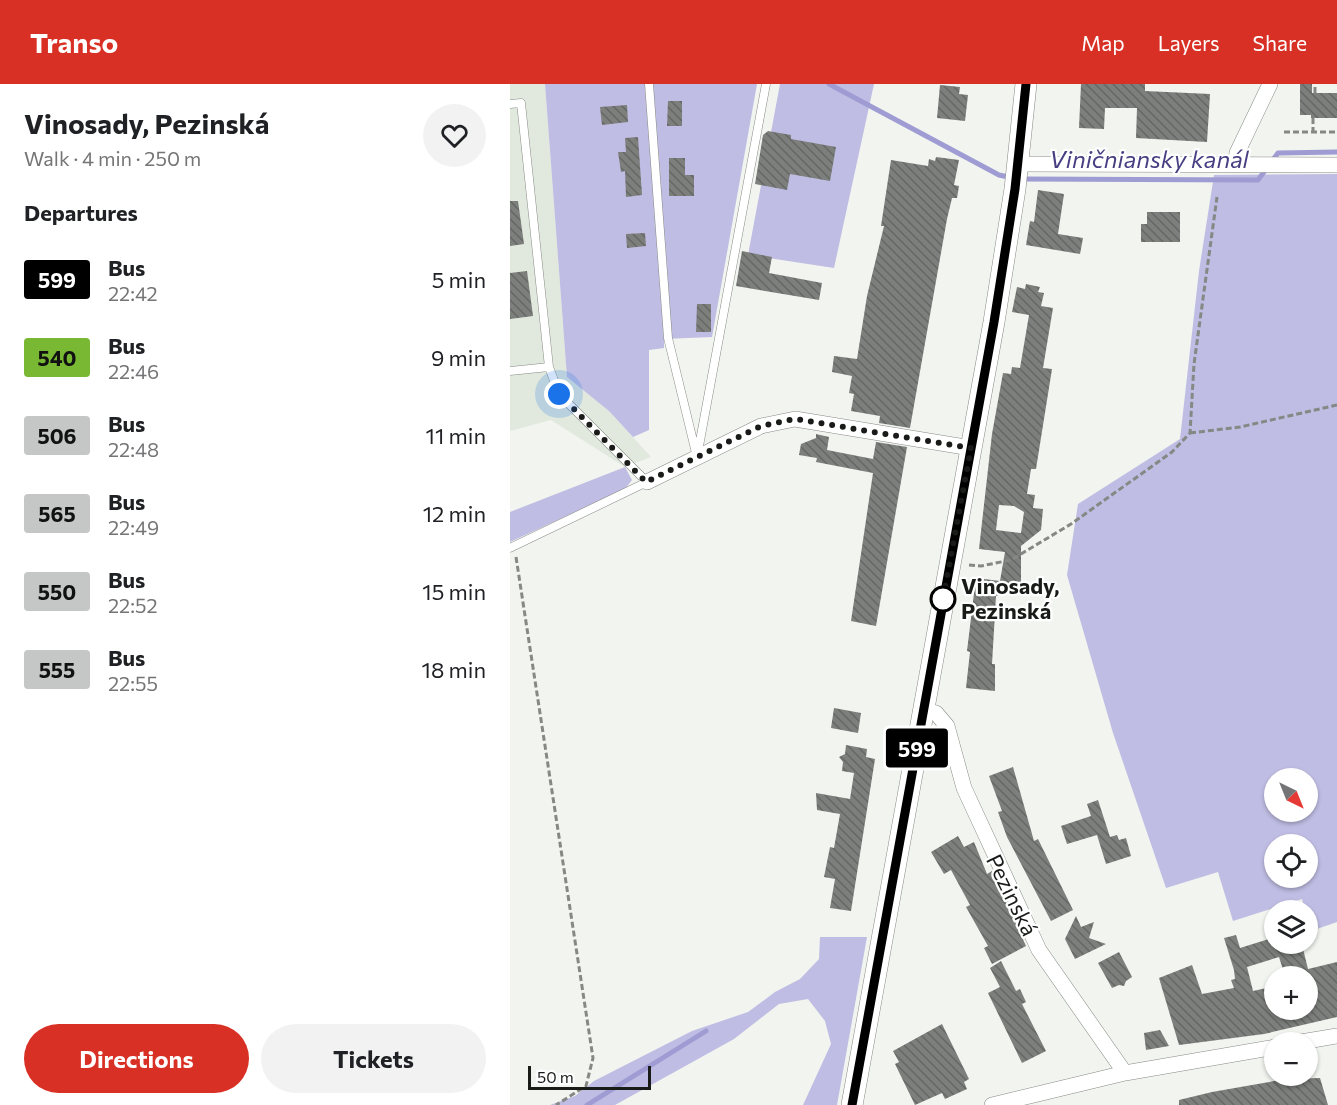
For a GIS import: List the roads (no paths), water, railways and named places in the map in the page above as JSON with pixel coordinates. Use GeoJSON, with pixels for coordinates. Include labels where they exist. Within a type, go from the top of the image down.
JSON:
{"type":"FeatureCollection","features":[{"type":"Feature","properties":{"kind":"main road"},"geometry":{"type":"LineString","coordinates":[[852,1105],[971,448],[1017,176],[1026,84]]}},
{"type":"Feature","properties":{"kind":"street"},"geometry":{"type":"LineString","coordinates":[[1235,165],[1237,153],[1270,84]]}},
{"type":"Feature","properties":{"kind":"street"},"geometry":{"type":"LineString","coordinates":[[1017,176],[1235,165],[1337,165]]}},
{"type":"Feature","properties":{"kind":"street"},"geometry":{"type":"LineString","coordinates":[[646,482],[761,426],[795,419],[971,448]]}},
{"type":"Feature","properties":{"kind":"street","name":"Pezinská"},"geometry":{"type":"LineString","coordinates":[[924,710],[936,713],[947,726],[964,789],[1039,950],[1125,1073]]}},
{"type":"Feature","properties":{"kind":"street"},"geometry":{"type":"LineString","coordinates":[[1318,1039],[1337,1036]]}},
{"type":"Feature","properties":{"kind":"street"},"geometry":{"type":"LineString","coordinates":[[992,1105],[1125,1073],[1264,1049]]}},
{"type":"Feature","properties":{"kind":"lane"},"geometry":{"type":"LineString","coordinates":[[649,84],[668,338],[697,458]]}},
{"type":"Feature","properties":{"kind":"lane"},"geometry":{"type":"LineString","coordinates":[[697,458],[766,84]]}},
{"type":"Feature","properties":{"kind":"lane"},"geometry":{"type":"LineString","coordinates":[[510,104],[521,103],[549,367],[559,394],[646,482],[512,547]]}},
{"type":"Feature","properties":{"kind":"lane"},"geometry":{"type":"LineString","coordinates":[[510,370],[549,367]]}},
{"type":"Feature","properties":{"kind":"waterway","name":"Viničniansky kanál"},"geometry":{"type":"LineString","coordinates":[[829,84],[999,175],[1013,178]]}},
{"type":"Feature","properties":{"kind":"waterway","name":"Viničniansky kanál"},"geometry":{"type":"LineString","coordinates":[[1022,179],[1258,180],[1278,153],[1337,152]]}},
{"type":"Feature","properties":{"kind":"waterway"},"geometry":{"type":"LineString","coordinates":[[587,1105],[706,1031]]}},
{"type":"Feature","properties":{"kind":"place","name":"Vinosady, Pezinská"},"geometry":{"type":"Point","coordinates":[943,599]}}]}
